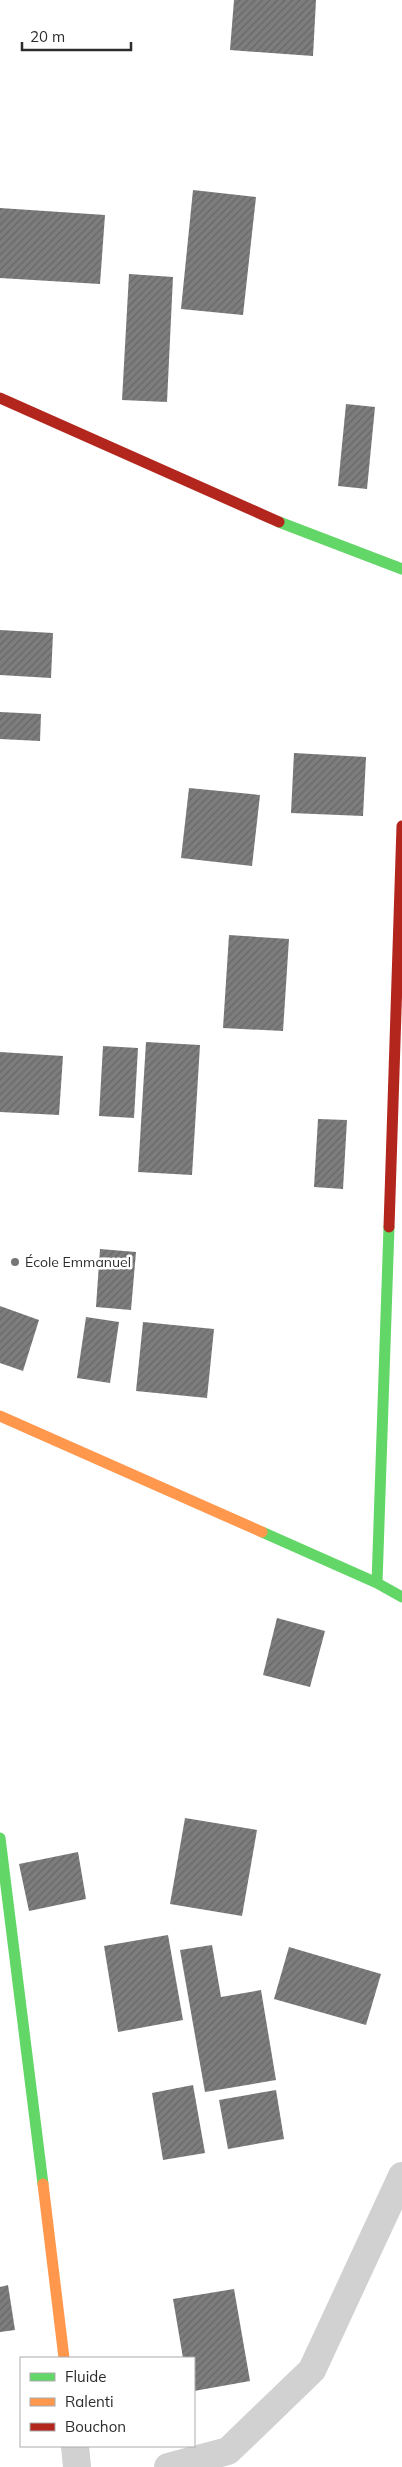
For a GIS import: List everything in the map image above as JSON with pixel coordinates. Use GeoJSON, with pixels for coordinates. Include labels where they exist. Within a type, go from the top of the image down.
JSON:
{"type":"FeatureCollection","features":[{"type":"Feature","properties":{"kind":"street"},"geometry":{"type":"LineString","coordinates":[[0,398],[269,518],[402,569]]}},
{"type":"Feature","properties":{"kind":"street"},"geometry":{"type":"LineString","coordinates":[[377,1583],[402,826]]}},
{"type":"Feature","properties":{"kind":"street"},"geometry":{"type":"LineString","coordinates":[[0,1416],[377,1583],[402,1597]]}},
{"type":"Feature","properties":{"kind":"street"},"geometry":{"type":"LineString","coordinates":[[0,1838],[64,2357]]}},
{"type":"Feature","properties":{"kind":"street"},"geometry":{"type":"LineString","coordinates":[[168,2467],[228,2451],[312,2370],[402,2176]]}},
{"type":"Feature","properties":{"kind":"street"},"geometry":{"type":"LineString","coordinates":[[74,2447],[77,2467]]}},
{"type":"Feature","properties":{"kind":"building"},"geometry":{"type":"Polygon","coordinates":[[[234,0],[316,0],[313,56],[230,50],[234,0]]]}},
{"type":"Feature","properties":{"kind":"building"},"geometry":{"type":"Polygon","coordinates":[[[193,190],[256,197],[243,315],[181,309],[193,190]]]}},
{"type":"Feature","properties":{"kind":"building"},"geometry":{"type":"Polygon","coordinates":[[[0,208],[105,215],[100,284],[0,278],[0,208]]]}},
{"type":"Feature","properties":{"kind":"building"},"geometry":{"type":"Polygon","coordinates":[[[129,274],[173,277],[167,402],[122,400],[129,274]]]}},
{"type":"Feature","properties":{"kind":"building"},"geometry":{"type":"Polygon","coordinates":[[[346,404],[375,407],[367,489],[338,486],[346,404]]]}},
{"type":"Feature","properties":{"kind":"building"},"geometry":{"type":"Polygon","coordinates":[[[0,630],[53,633],[51,678],[0,675],[0,630]]]}},
{"type":"Feature","properties":{"kind":"building"},"geometry":{"type":"Polygon","coordinates":[[[0,712],[41,714],[40,741],[0,739],[0,712]]]}},
{"type":"Feature","properties":{"kind":"building"},"geometry":{"type":"Polygon","coordinates":[[[294,753],[366,757],[363,816],[291,813],[294,753]]]}},
{"type":"Feature","properties":{"kind":"building"},"geometry":{"type":"Polygon","coordinates":[[[189,788],[260,795],[252,866],[181,858],[189,788]]]}},
{"type":"Feature","properties":{"kind":"building"},"geometry":{"type":"Polygon","coordinates":[[[229,935],[289,939],[283,1031],[223,1028],[229,935]]]}},
{"type":"Feature","properties":{"kind":"building"},"geometry":{"type":"Polygon","coordinates":[[[146,1042],[200,1045],[192,1175],[138,1172],[146,1042]]]}},
{"type":"Feature","properties":{"kind":"building"},"geometry":{"type":"Polygon","coordinates":[[[103,1046],[138,1048],[134,1118],[99,1116],[103,1046]]]}},
{"type":"Feature","properties":{"kind":"building"},"geometry":{"type":"Polygon","coordinates":[[[0,1052],[63,1056],[59,1115],[0,1112],[0,1052]]]}},
{"type":"Feature","properties":{"kind":"building"},"geometry":{"type":"Polygon","coordinates":[[[318,1119],[347,1120],[343,1189],[314,1187],[318,1119]]]}},
{"type":"Feature","properties":{"kind":"building"},"geometry":{"type":"Polygon","coordinates":[[[100,1249],[136,1252],[131,1310],[96,1307],[100,1249]]]}},
{"type":"Feature","properties":{"kind":"building"},"geometry":{"type":"Polygon","coordinates":[[[0,1306],[39,1320],[23,1371],[0,1363],[0,1306]]]}},
{"type":"Feature","properties":{"kind":"building"},"geometry":{"type":"Polygon","coordinates":[[[86,1317],[119,1322],[110,1383],[77,1378],[86,1317]]]}},
{"type":"Feature","properties":{"kind":"building"},"geometry":{"type":"Polygon","coordinates":[[[143,1322],[214,1329],[207,1398],[136,1391],[143,1322]]]}},
{"type":"Feature","properties":{"kind":"building"},"geometry":{"type":"Polygon","coordinates":[[[277,1618],[325,1631],[310,1687],[263,1675],[277,1618]]]}},
{"type":"Feature","properties":{"kind":"building"},"geometry":{"type":"Polygon","coordinates":[[[185,1818],[257,1830],[242,1916],[170,1904],[185,1818]]]}},
{"type":"Feature","properties":{"kind":"building"},"geometry":{"type":"Polygon","coordinates":[[[78,1852],[86,1899],[29,1911],[19,1864],[78,1852]]]}},
{"type":"Feature","properties":{"kind":"building"},"geometry":{"type":"Polygon","coordinates":[[[168,1935],[183,2020],[118,2032],[104,1946],[168,1935]]]}},
{"type":"Feature","properties":{"kind":"building"},"geometry":{"type":"Polygon","coordinates":[[[212,1945],[221,1997],[261,1990],[276,2080],[205,2092],[180,1950],[212,1945]]]}},
{"type":"Feature","properties":{"kind":"building"},"geometry":{"type":"Polygon","coordinates":[[[289,1947],[381,1974],[366,2025],[274,1999],[289,1947]]]}},
{"type":"Feature","properties":{"kind":"building"},"geometry":{"type":"Polygon","coordinates":[[[193,2085],[205,2153],[163,2160],[152,2093],[193,2085]]]}},
{"type":"Feature","properties":{"kind":"building"},"geometry":{"type":"Polygon","coordinates":[[[276,2090],[284,2139],[228,2149],[219,2100],[276,2090]]]}},
{"type":"Feature","properties":{"kind":"building"},"geometry":{"type":"Polygon","coordinates":[[[8,2285],[15,2330],[0,2332],[0,2287],[8,2285]]]}},
{"type":"Feature","properties":{"kind":"building"},"geometry":{"type":"Polygon","coordinates":[[[234,2289],[250,2381],[195,2391],[195,2357],[183,2357],[173,2299],[234,2289]]]}},
{"type":"Feature","properties":{"kind":"traffic: fast"},"geometry":{"type":"LineString","coordinates":[[279,522],[402,569]]}},
{"type":"Feature","properties":{"kind":"traffic: fast"},"geometry":{"type":"LineString","coordinates":[[377,1583],[389,1227]]}},
{"type":"Feature","properties":{"kind":"traffic: fast"},"geometry":{"type":"LineString","coordinates":[[262,1532],[377,1583],[402,1597]]}},
{"type":"Feature","properties":{"kind":"traffic: fast"},"geometry":{"type":"LineString","coordinates":[[0,1838],[43,2184]]}},
{"type":"Feature","properties":{"kind":"traffic: slow"},"geometry":{"type":"LineString","coordinates":[[0,1416],[262,1532]]}},
{"type":"Feature","properties":{"kind":"traffic: slow"},"geometry":{"type":"LineString","coordinates":[[43,2184],[64,2357]]}},
{"type":"Feature","properties":{"kind":"traffic: jam"},"geometry":{"type":"LineString","coordinates":[[0,398],[279,522]]}},
{"type":"Feature","properties":{"kind":"traffic: jam"},"geometry":{"type":"LineString","coordinates":[[389,1227],[402,826]]}},
{"type":"Feature","properties":{"kind":"place","name":"École Emmanuel"},"geometry":{"type":"Point","coordinates":[15,1262]}}]}
